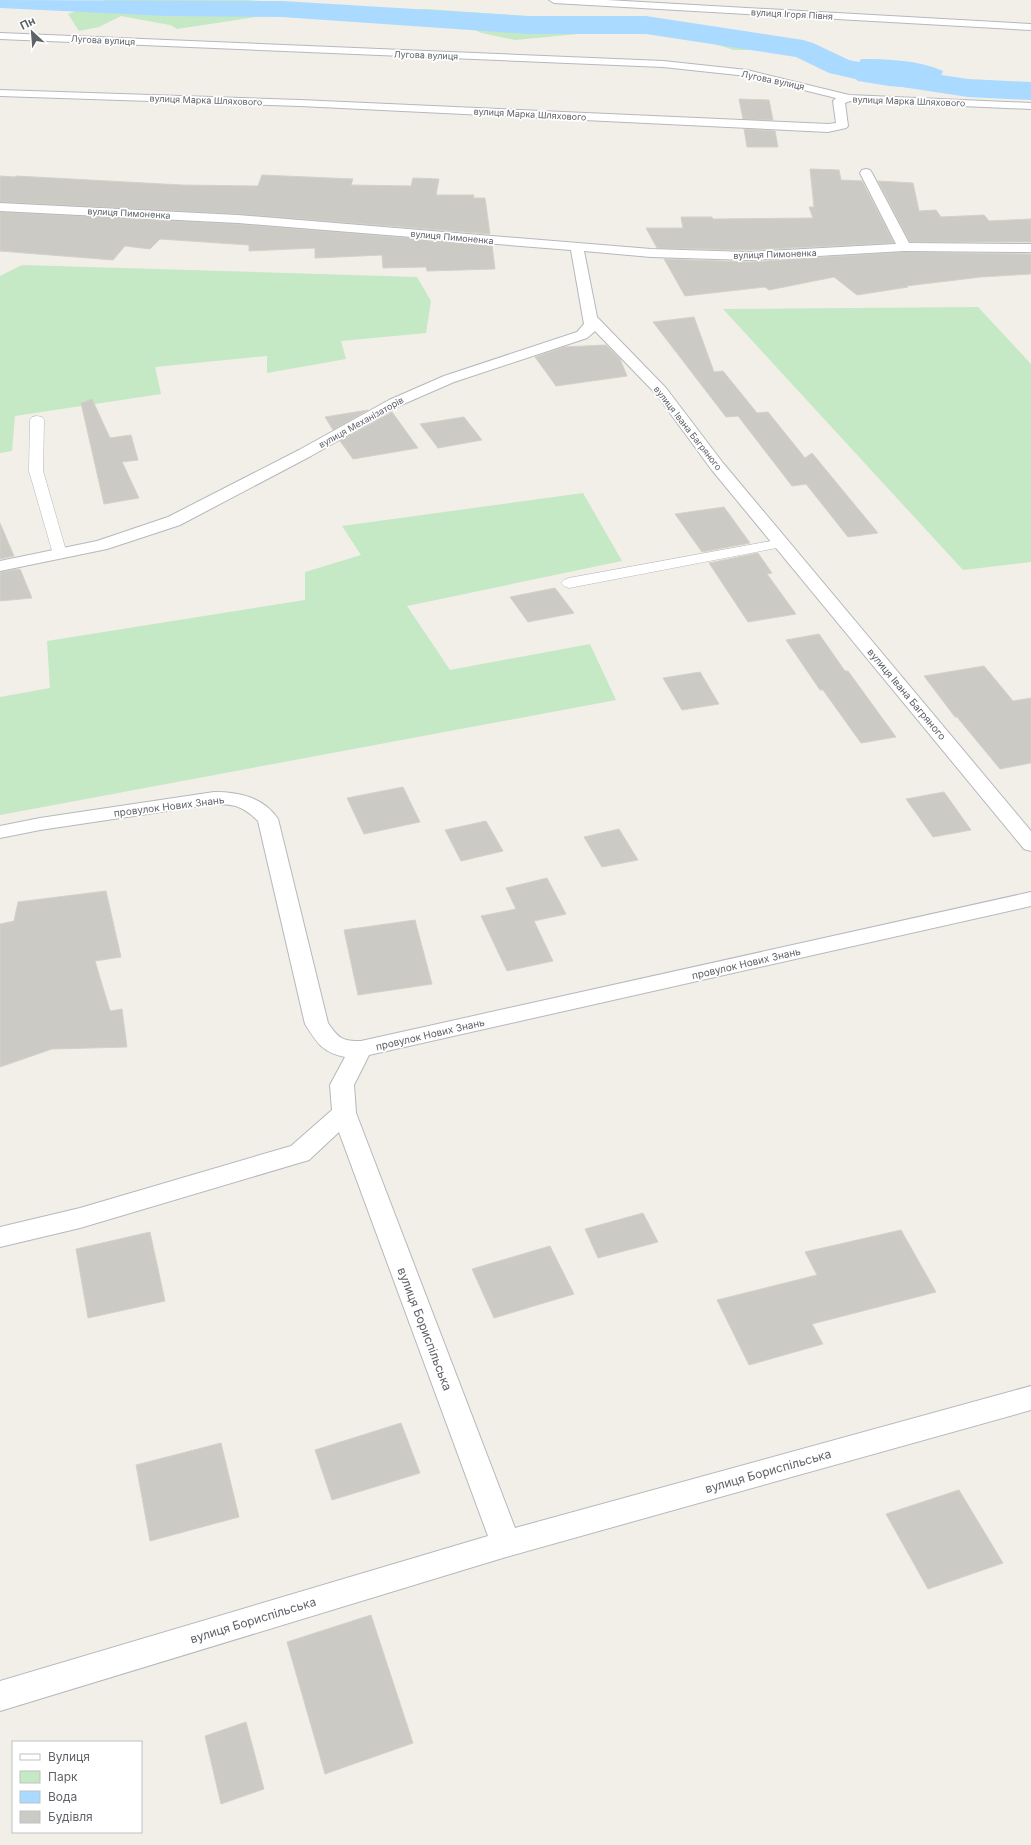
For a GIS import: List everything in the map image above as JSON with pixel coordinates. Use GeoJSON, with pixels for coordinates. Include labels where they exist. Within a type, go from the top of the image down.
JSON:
{"type":"FeatureCollection","features":[{"type":"Feature","properties":{"kind":"street","name":"вулиця Ігоря Півня"},"geometry":{"type":"LineString","coordinates":[[554,0],[1031,27]]}},
{"type":"Feature","properties":{"kind":"street","name":"Лугова вулиця"},"geometry":{"type":"LineString","coordinates":[[0,36],[663,64],[747,73],[850,98]]}},
{"type":"Feature","properties":{"kind":"street","name":"вулиця Марка Шляхового"},"geometry":{"type":"LineString","coordinates":[[0,93],[300,102],[828,128],[842,126],[839,101],[850,98],[1031,106]]}},
{"type":"Feature","properties":{"kind":"street"},"geometry":{"type":"LineString","coordinates":[[866,173],[904,247]]}},
{"type":"Feature","properties":{"kind":"street","name":"вулиця Пимоненка"},"geometry":{"type":"LineString","coordinates":[[0,208],[238,219],[651,253],[749,256],[904,247],[1031,248]]}},
{"type":"Feature","properties":{"kind":"street","name":"вулиця Механізаторів"},"geometry":{"type":"LineString","coordinates":[[0,566],[100,545],[174,521],[298,457],[394,403],[449,379],[582,335],[588,330],[591,324],[577,247]]}},
{"type":"Feature","properties":{"kind":"street","name":"вулиця Івана Багряного"},"geometry":{"type":"LineString","coordinates":[[589,317],[661,391],[717,466],[1031,844]]}},
{"type":"Feature","properties":{"kind":"street"},"geometry":{"type":"LineString","coordinates":[[567,340],[592,335],[601,335],[609,338]]}},
{"type":"Feature","properties":{"kind":"street","name":"провулок Нових Знань"},"geometry":{"type":"LineString","coordinates":[[0,832],[40,824],[214,798],[236,798],[257,807],[268,819],[317,1024],[330,1043],[343,1050],[361,1049],[1031,899]]}},
{"type":"Feature","properties":{"kind":"street","name":"вулиця Бориспільська"},"geometry":{"type":"LineString","coordinates":[[361,1049],[342,1085],[344,1113],[506,1544]]}},
{"type":"Feature","properties":{"kind":"street"},"geometry":{"type":"LineString","coordinates":[[0,1237],[80,1218],[300,1153],[344,1113]]}},
{"type":"Feature","properties":{"kind":"street","name":"вулиця Бориспільська"},"geometry":{"type":"LineString","coordinates":[[0,1696],[506,1544],[1031,1398]]}},
{"type":"Feature","properties":{"kind":"lane"},"geometry":{"type":"LineString","coordinates":[[37,420],[36,471],[60,554]]}},
{"type":"Feature","properties":{"kind":"lane"},"geometry":{"type":"LineString","coordinates":[[569,583],[782,543]]}},
{"type":"Feature","properties":{"kind":"green space"},"geometry":{"type":"Polygon","coordinates":[[[106,0],[248,0],[385,11],[427,9],[565,19],[663,20],[771,40],[759,50],[734,50],[699,39],[593,30],[578,34],[515,40],[482,33],[462,25],[304,13],[263,16],[177,29],[170,25],[121,16],[99,27],[79,31],[68,14],[106,0]]]}},
{"type":"Feature","properties":{"kind":"green space"},"geometry":{"type":"Polygon","coordinates":[[[22,265],[417,277],[431,301],[426,333],[341,341],[346,359],[267,373],[267,356],[155,367],[161,394],[15,416],[12,451],[0,453],[0,276],[22,265]]]}},
{"type":"Feature","properties":{"kind":"green space"},"geometry":{"type":"Polygon","coordinates":[[[978,307],[1031,364],[1031,562],[963,570],[723,309],[978,307]]]}},
{"type":"Feature","properties":{"kind":"green space"},"geometry":{"type":"Polygon","coordinates":[[[583,493],[622,561],[407,606],[450,670],[590,644],[616,700],[0,815],[0,697],[50,688],[47,641],[305,600],[305,572],[361,555],[342,526],[583,493]]]}},
{"type":"Feature","properties":{"kind":"water"},"geometry":{"type":"Polygon","coordinates":[[[861,59],[892,60],[923,64],[943,71],[939,80],[963,84],[1031,86],[1031,95],[889,86],[858,81],[851,75],[861,59]]]}},
{"type":"Feature","properties":{"kind":"building"},"geometry":{"type":"Polygon","coordinates":[[[739,99],[769,100],[773,120],[743,119],[739,99]]]}},
{"type":"Feature","properties":{"kind":"building"},"geometry":{"type":"Polygon","coordinates":[[[744,129],[775,131],[778,147],[747,147],[744,129]]]}},
{"type":"Feature","properties":{"kind":"building"},"geometry":{"type":"Polygon","coordinates":[[[810,169],[839,170],[841,180],[862,181],[894,243],[749,250],[657,248],[646,228],[683,228],[681,217],[712,217],[713,219],[813,218],[809,207],[814,207],[810,169]]]}},
{"type":"Feature","properties":{"kind":"building"},"geometry":{"type":"Polygon","coordinates":[[[262,175],[353,179],[351,185],[411,186],[413,178],[439,179],[436,195],[474,195],[473,198],[485,198],[490,234],[238,214],[0,202],[0,176],[182,185],[258,186],[262,175]]]}},
{"type":"Feature","properties":{"kind":"building"},"geometry":{"type":"Polygon","coordinates":[[[878,181],[913,183],[919,211],[936,210],[941,217],[984,215],[989,221],[1031,219],[1031,242],[910,242],[878,181]]]}},
{"type":"Feature","properties":{"kind":"building"},"geometry":{"type":"Polygon","coordinates":[[[0,212],[238,224],[492,245],[495,269],[427,271],[426,267],[383,268],[382,255],[315,258],[315,248],[249,251],[249,245],[160,239],[150,249],[125,246],[113,260],[0,251],[0,212]]]}},
{"type":"Feature","properties":{"kind":"building"},"geometry":{"type":"Polygon","coordinates":[[[904,252],[1031,254],[1031,274],[981,277],[906,286],[908,287],[857,295],[834,277],[769,290],[765,287],[685,296],[664,259],[749,262],[904,252]]]}},
{"type":"Feature","properties":{"kind":"building"},"geometry":{"type":"Polygon","coordinates":[[[694,317],[714,372],[723,371],[757,413],[768,412],[805,458],[812,453],[878,533],[848,537],[806,484],[792,486],[738,416],[726,417],[653,322],[694,317]]]}},
{"type":"Feature","properties":{"kind":"building"},"geometry":{"type":"Polygon","coordinates":[[[606,345],[620,359],[627,376],[556,386],[535,357],[564,347],[606,345]]]}},
{"type":"Feature","properties":{"kind":"building"},"geometry":{"type":"Polygon","coordinates":[[[92,399],[110,438],[131,435],[138,460],[122,462],[139,498],[104,504],[81,403],[92,399]]]}},
{"type":"Feature","properties":{"kind":"building"},"geometry":{"type":"Polygon","coordinates":[[[368,410],[333,430],[325,417],[368,410]]]}},
{"type":"Feature","properties":{"kind":"building"},"geometry":{"type":"Polygon","coordinates":[[[392,412],[418,448],[353,459],[340,441],[392,412]]]}},
{"type":"Feature","properties":{"kind":"building"},"geometry":{"type":"Polygon","coordinates":[[[464,417],[482,440],[438,448],[420,424],[464,417]]]}},
{"type":"Feature","properties":{"kind":"building"},"geometry":{"type":"Polygon","coordinates":[[[724,507],[750,543],[702,552],[675,514],[724,507]]]}},
{"type":"Feature","properties":{"kind":"building"},"geometry":{"type":"Polygon","coordinates":[[[0,523],[14,556],[0,559],[0,523]]]}},
{"type":"Feature","properties":{"kind":"building"},"geometry":{"type":"Polygon","coordinates":[[[758,553],[772,573],[767,574],[796,614],[748,622],[709,563],[758,553]]]}},
{"type":"Feature","properties":{"kind":"building"},"geometry":{"type":"Polygon","coordinates":[[[20,569],[32,598],[0,601],[0,572],[20,569]]]}},
{"type":"Feature","properties":{"kind":"building"},"geometry":{"type":"Polygon","coordinates":[[[555,588],[574,613],[528,622],[510,597],[555,588]]]}},
{"type":"Feature","properties":{"kind":"building"},"geometry":{"type":"Polygon","coordinates":[[[819,634],[845,671],[848,671],[896,737],[861,743],[823,690],[820,690],[786,640],[819,634]]]}},
{"type":"Feature","properties":{"kind":"building"},"geometry":{"type":"Polygon","coordinates":[[[984,666],[1013,701],[1031,698],[1031,763],[1000,769],[957,717],[955,717],[924,676],[984,666]]]}},
{"type":"Feature","properties":{"kind":"building"},"geometry":{"type":"Polygon","coordinates":[[[700,672],[719,704],[682,710],[663,678],[700,672]]]}},
{"type":"Feature","properties":{"kind":"building"},"geometry":{"type":"Polygon","coordinates":[[[403,787],[420,822],[364,834],[347,798],[403,787]]]}},
{"type":"Feature","properties":{"kind":"building"},"geometry":{"type":"Polygon","coordinates":[[[944,792],[971,830],[933,837],[906,799],[944,792]]]}},
{"type":"Feature","properties":{"kind":"building"},"geometry":{"type":"Polygon","coordinates":[[[486,821],[503,851],[461,861],[445,830],[486,821]]]}},
{"type":"Feature","properties":{"kind":"building"},"geometry":{"type":"Polygon","coordinates":[[[619,829],[638,860],[602,867],[584,837],[619,829]]]}},
{"type":"Feature","properties":{"kind":"building"},"geometry":{"type":"Polygon","coordinates":[[[547,878],[566,914],[534,921],[553,961],[507,971],[481,916],[516,909],[506,888],[547,878]]]}},
{"type":"Feature","properties":{"kind":"building"},"geometry":{"type":"Polygon","coordinates":[[[106,891],[121,957],[95,961],[110,1011],[122,1009],[127,1047],[52,1049],[0,1067],[0,924],[14,921],[18,902],[106,891]]]}},
{"type":"Feature","properties":{"kind":"building"},"geometry":{"type":"Polygon","coordinates":[[[415,920],[432,984],[358,995],[344,930],[415,920]]]}},
{"type":"Feature","properties":{"kind":"building"},"geometry":{"type":"Polygon","coordinates":[[[643,1213],[658,1242],[598,1258],[585,1229],[643,1213]]]}},
{"type":"Feature","properties":{"kind":"building"},"geometry":{"type":"Polygon","coordinates":[[[901,1230],[936,1292],[812,1324],[823,1344],[749,1365],[717,1300],[817,1275],[805,1252],[901,1230]]]}},
{"type":"Feature","properties":{"kind":"building"},"geometry":{"type":"Polygon","coordinates":[[[150,1232],[165,1301],[88,1318],[76,1249],[150,1232]]]}},
{"type":"Feature","properties":{"kind":"building"},"geometry":{"type":"Polygon","coordinates":[[[550,1246],[574,1294],[494,1318],[472,1269],[550,1246]]]}},
{"type":"Feature","properties":{"kind":"building"},"geometry":{"type":"Polygon","coordinates":[[[401,1423],[420,1473],[332,1500],[315,1450],[401,1423]]]}},
{"type":"Feature","properties":{"kind":"building"},"geometry":{"type":"Polygon","coordinates":[[[221,1443],[239,1517],[150,1541],[136,1465],[221,1443]]]}},
{"type":"Feature","properties":{"kind":"building"},"geometry":{"type":"Polygon","coordinates":[[[959,1490],[1003,1563],[928,1589],[886,1514],[959,1490]]]}},
{"type":"Feature","properties":{"kind":"building"},"geometry":{"type":"Polygon","coordinates":[[[371,1615],[413,1743],[325,1774],[287,1642],[371,1615]]]}},
{"type":"Feature","properties":{"kind":"building"},"geometry":{"type":"Polygon","coordinates":[[[246,1722],[264,1789],[221,1804],[205,1736],[246,1722]]]}},
{"type":"Feature","properties":{"kind":"waterway"},"geometry":{"type":"LineString","coordinates":[[0,0],[167,8],[282,9],[529,25],[646,25],[803,49],[840,67],[869,73],[968,88],[1031,91]]}}]}
